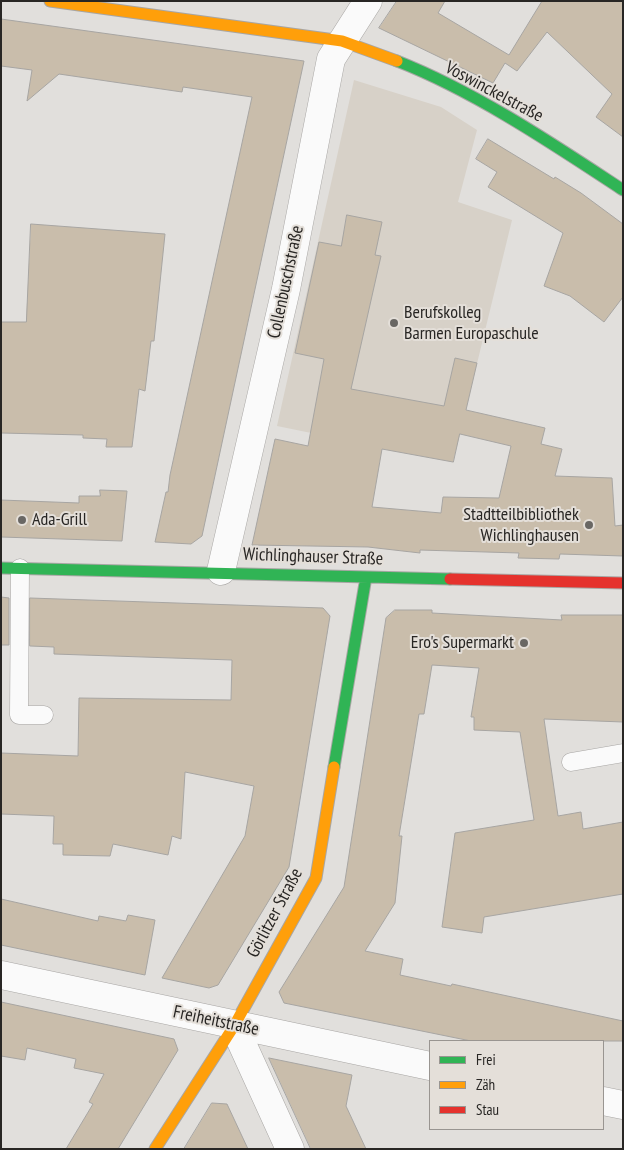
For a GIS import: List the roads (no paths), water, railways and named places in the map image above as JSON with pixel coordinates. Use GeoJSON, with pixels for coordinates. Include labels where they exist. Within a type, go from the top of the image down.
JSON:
{"type":"FeatureCollection","features":[{"type":"Feature","properties":{"kind":"street","name":"Voswinckelstraße"},"geometry":{"type":"LineString","coordinates":[[50,1],[342,41],[400,62],[455,89],[537,134],[623,190]]}},
{"type":"Feature","properties":{"kind":"street","name":"Collenbuschstraße"},"geometry":{"type":"LineString","coordinates":[[221,571],[286,289],[331,59],[368,1]]}},
{"type":"Feature","properties":{"kind":"street","name":"Wichlinghauser Straße"},"geometry":{"type":"LineString","coordinates":[[1,568],[221,571],[366,577],[623,583]]}},
{"type":"Feature","properties":{"kind":"street","name":"Görlitzer Straße"},"geometry":{"type":"LineString","coordinates":[[155,1149],[234,1026],[316,878],[366,577]]}},
{"type":"Feature","properties":{"kind":"street","name":"Freiheitstraße"},"geometry":{"type":"LineString","coordinates":[[1,975],[234,1026],[429,1066]]}},
{"type":"Feature","properties":{"kind":"street"},"geometry":{"type":"LineString","coordinates":[[234,1026],[290,1149]]}},
{"type":"Feature","properties":{"kind":"street"},"geometry":{"type":"LineString","coordinates":[[604,1101],[623,1105]]}},
{"type":"Feature","properties":{"kind":"lane"},"geometry":{"type":"LineString","coordinates":[[20,568],[19,715],[44,715]]}},
{"type":"Feature","properties":{"kind":"lane"},"geometry":{"type":"LineString","coordinates":[[571,762],[623,753]]}},
{"type":"Feature","properties":{"kind":"place","name":"Berufskolleg Barmen Europaschule"},"geometry":{"type":"Point","coordinates":[394,323]}},
{"type":"Feature","properties":{"kind":"place","name":"Ada-Grill"},"geometry":{"type":"Point","coordinates":[22,520]}},
{"type":"Feature","properties":{"kind":"place","name":"Stadtteilbibliothek Wichlinghausen"},"geometry":{"type":"Point","coordinates":[589,525]}},
{"type":"Feature","properties":{"kind":"place","name":"Ero's Supermarkt"},"geometry":{"type":"Point","coordinates":[524,643]}}]}
